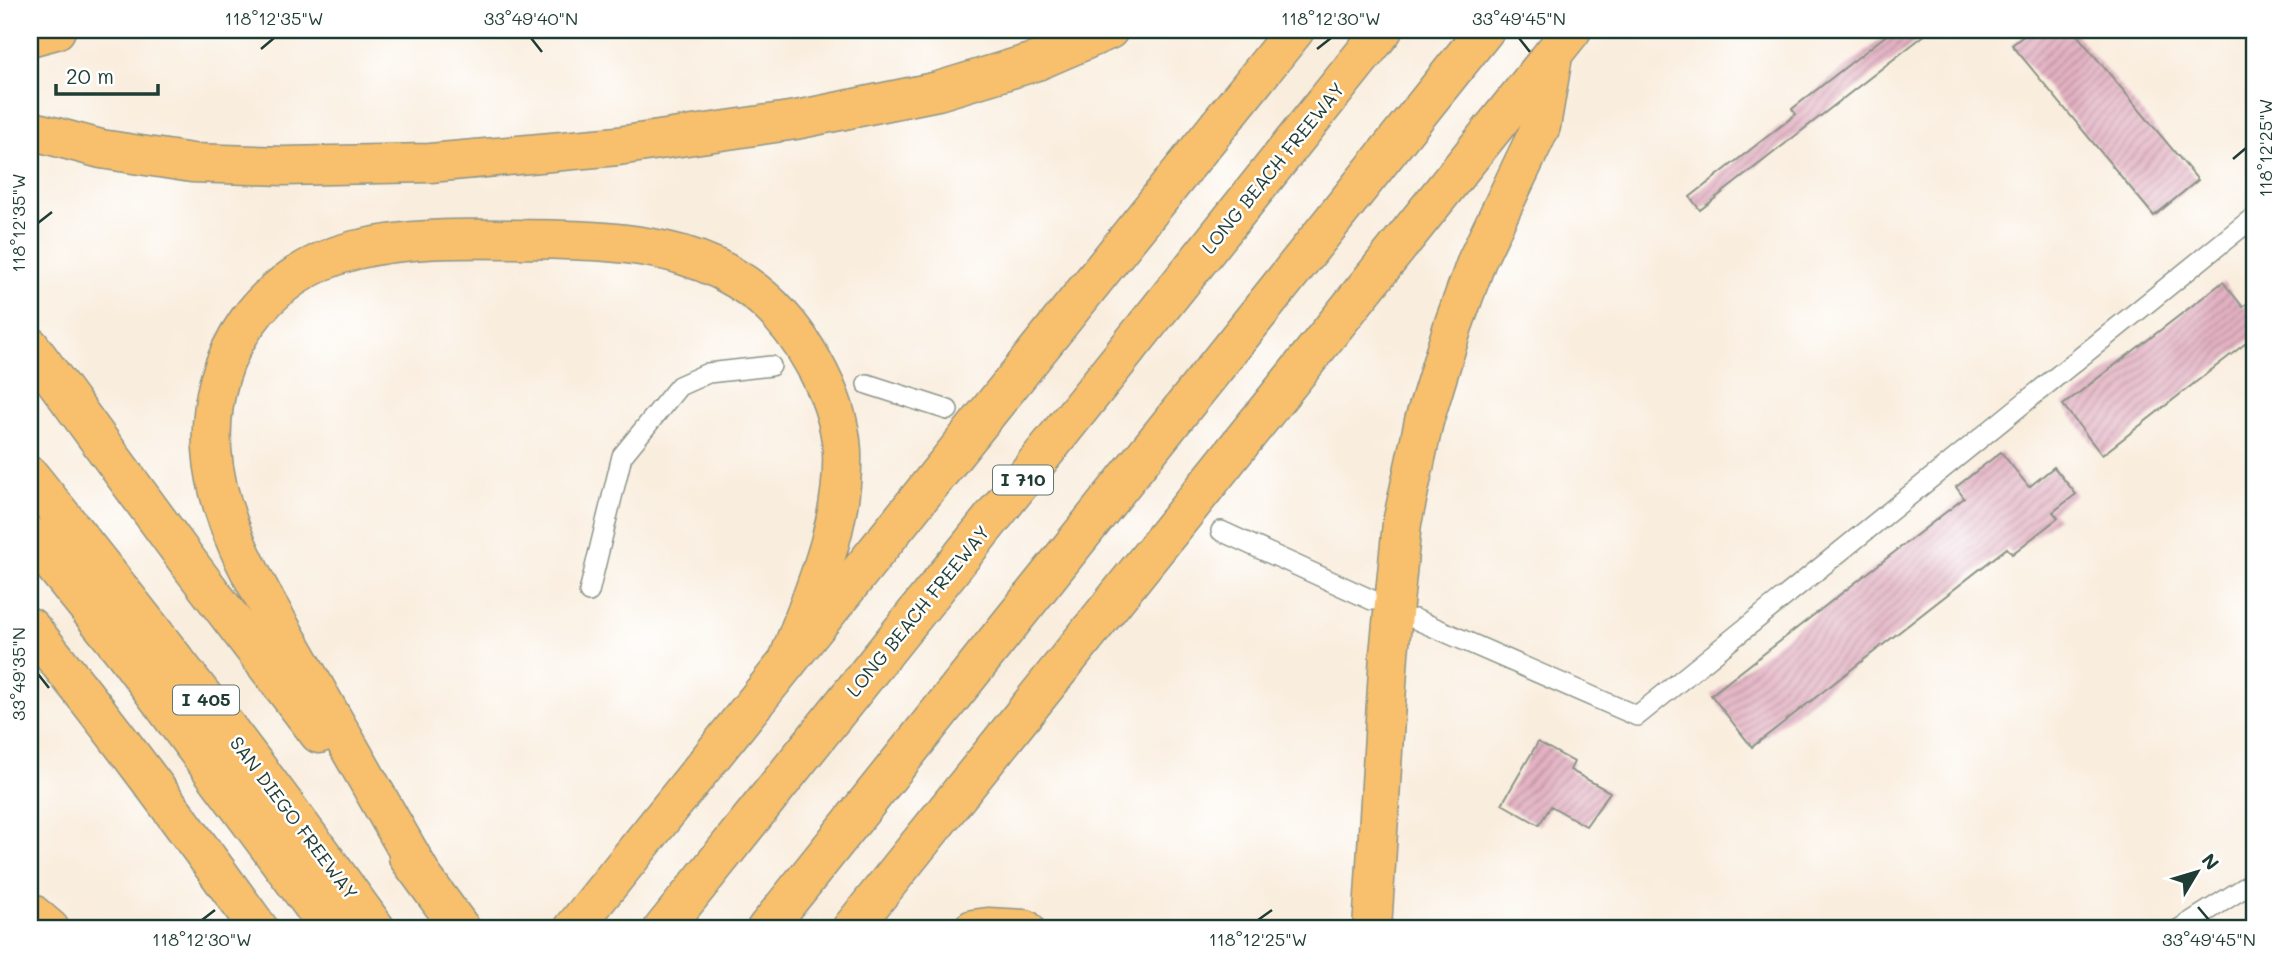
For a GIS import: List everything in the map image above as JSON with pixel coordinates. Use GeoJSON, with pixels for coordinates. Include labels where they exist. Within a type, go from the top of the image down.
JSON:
{"type":"FeatureCollection","features":[{"type":"Feature","properties":{"kind":"highway"},"geometry":{"type":"LineString","coordinates":[[30,37],[57,30]]}},
{"type":"Feature","properties":{"kind":"highway"},"geometry":{"type":"LineString","coordinates":[[30,130],[101,149],[192,163],[283,166],[430,163],[618,146],[796,120],[938,91],[1037,61],[1109,30]]}},
{"type":"Feature","properties":{"kind":"highway"},"geometry":{"type":"LineString","coordinates":[[573,929],[1295,30]]}},
{"type":"Feature","properties":{"kind":"highway","name":"LONG BEACH FREEWAY"},"geometry":{"type":"LineString","coordinates":[[663,929],[1383,30]]}},
{"type":"Feature","properties":{"kind":"highway"},"geometry":{"type":"LineString","coordinates":[[766,929],[1485,30]]}},
{"type":"Feature","properties":{"kind":"highway"},"geometry":{"type":"LineString","coordinates":[[851,929],[1563,41]]}},
{"type":"Feature","properties":{"kind":"highway"},"geometry":{"type":"LineString","coordinates":[[1373,929],[1389,654],[1402,523],[1424,421],[1453,326],[1477,260],[1541,126],[1563,41]]}},
{"type":"Feature","properties":{"kind":"highway"},"geometry":{"type":"LineString","coordinates":[[423,877],[261,591],[233,533],[218,485],[212,453],[215,393],[228,354],[239,333],[257,308],[283,285],[316,264],[354,251],[391,244],[468,238],[564,239],[641,244],[683,253],[719,269],[753,290],[779,313],[802,342],[834,406],[842,449],[840,495],[827,555],[787,663]]}},
{"type":"Feature","properties":{"kind":"highway"},"geometry":{"type":"LineString","coordinates":[[30,346],[194,570],[336,756],[461,929]]}},
{"type":"Feature","properties":{"kind":"highway","name":"SAN DIEGO FREEWAY"},"geometry":{"type":"LineString","coordinates":[[30,476],[129,599],[305,830],[376,929]]}},
{"type":"Feature","properties":{"kind":"highway"},"geometry":{"type":"LineString","coordinates":[[30,536],[124,652],[330,929]]}},
{"type":"Feature","properties":{"kind":"highway"},"geometry":{"type":"LineString","coordinates":[[30,573],[219,812],[303,929]]}},
{"type":"Feature","properties":{"kind":"highway"},"geometry":{"type":"LineString","coordinates":[[30,627],[74,681],[259,929]]}},
{"type":"Feature","properties":{"kind":"highway"},"geometry":{"type":"LineString","coordinates":[[30,912],[50,929]]}},
{"type":"Feature","properties":{"kind":"highway"},"geometry":{"type":"LineString","coordinates":[[973,929],[1025,929]]}},
{"type":"Feature","properties":{"kind":"lane"},"geometry":{"type":"LineString","coordinates":[[1415,619],[1637,716],[2255,216]]}},
{"type":"Feature","properties":{"kind":"lane"},"geometry":{"type":"LineString","coordinates":[[589,592],[622,456],[679,386],[708,373],[771,366]]}},
{"type":"Feature","properties":{"kind":"lane"},"geometry":{"type":"LineString","coordinates":[[867,384],[948,410]]}},
{"type":"Feature","properties":{"kind":"lane"},"geometry":{"type":"LineString","coordinates":[[1222,531],[1372,600]]}},
{"type":"Feature","properties":{"kind":"lane"},"geometry":{"type":"LineString","coordinates":[[2179,929],[2255,881]]}},
{"type":"Feature","properties":{"kind":"building"},"geometry":{"type":"Polygon","coordinates":[[[1893,30],[1931,30],[1700,210],[1690,197],[1796,114],[1792,109],[1893,30]]]}},
{"type":"Feature","properties":{"kind":"building"},"geometry":{"type":"Polygon","coordinates":[[[2031,30],[2073,30],[2198,180],[2154,216],[2012,45],[2031,30]]]}},
{"type":"Feature","properties":{"kind":"building"},"geometry":{"type":"Polygon","coordinates":[[[2223,282],[2243,307],[2255,297],[2255,336],[2102,455],[2063,405],[2223,282]]]}},
{"type":"Feature","properties":{"kind":"building"},"geometry":{"type":"Polygon","coordinates":[[[2001,452],[2029,487],[2054,467],[2076,494],[2053,512],[2058,518],[2012,554],[2007,548],[1752,747],[1711,695],[1964,498],[1956,487],[2001,452]]]}},
{"type":"Feature","properties":{"kind":"building"},"geometry":{"type":"Polygon","coordinates":[[[1538,742],[1574,762],[1570,770],[1610,792],[1586,826],[1551,806],[1539,825],[1502,804],[1538,742]]]}}]}
